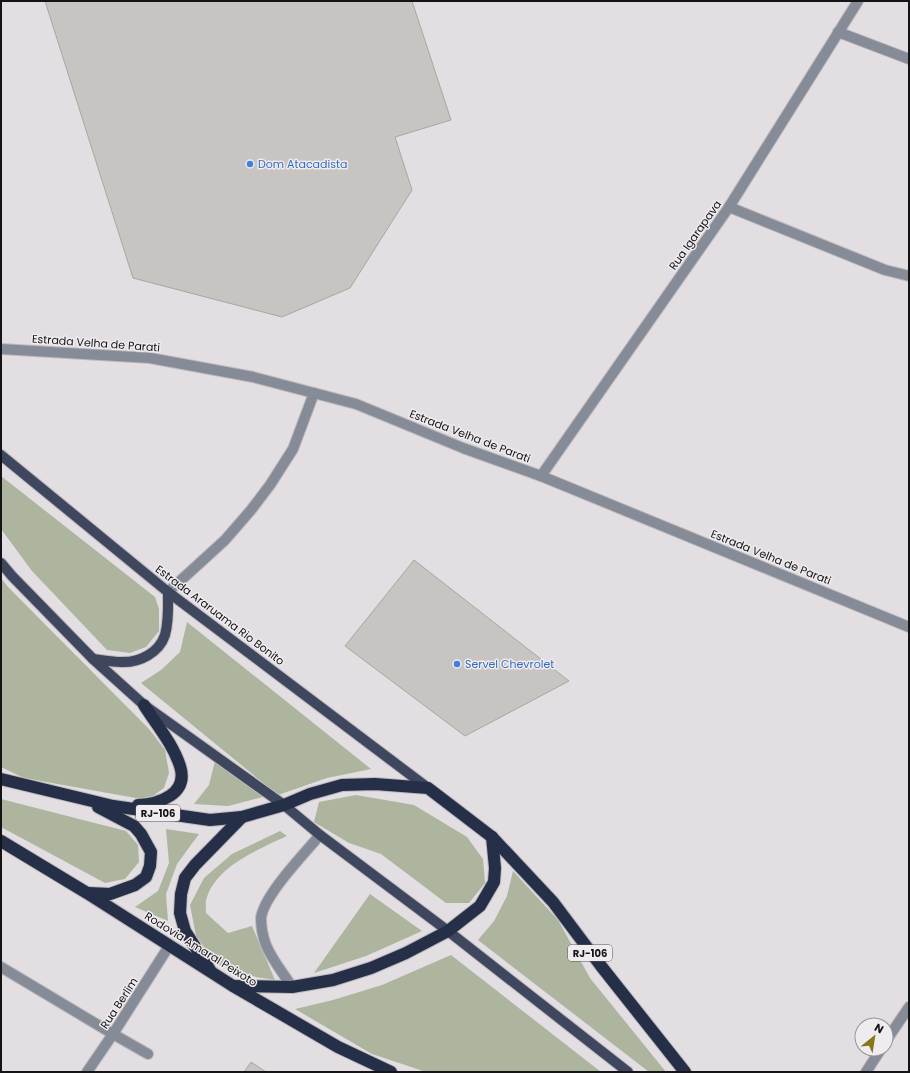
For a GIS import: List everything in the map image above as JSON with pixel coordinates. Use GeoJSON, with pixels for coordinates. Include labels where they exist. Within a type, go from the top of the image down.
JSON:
{"type":"FeatureCollection","features":[{"type":"Feature","properties":{"kind":"highway"},"geometry":{"type":"LineString","coordinates":[[113,806],[149,804],[162,801],[170,797],[177,789],[181,778],[180,768],[174,753],[144,705]]}},
{"type":"Feature","properties":{"kind":"highway","name":"RJ-106"},"geometry":{"type":"LineString","coordinates":[[1,779],[113,806],[210,820],[242,817],[284,805],[310,794],[342,786],[375,784],[428,788],[492,836],[553,902],[618,988],[685,1072]]}},
{"type":"Feature","properties":{"kind":"highway"},"geometry":{"type":"LineString","coordinates":[[76,797],[111,813],[134,826],[141,834],[151,852],[150,866],[146,877],[135,885],[110,894],[87,893]]}},
{"type":"Feature","properties":{"kind":"highway"},"geometry":{"type":"LineString","coordinates":[[213,974],[185,931],[180,912],[181,894],[185,878],[195,865],[242,817]]}},
{"type":"Feature","properties":{"kind":"highway"},"geometry":{"type":"LineString","coordinates":[[233,986],[292,987],[332,980],[371,968],[406,953],[448,931],[480,906],[494,882],[495,868],[492,836]]}},
{"type":"Feature","properties":{"kind":"highway","name":"Rodovia Amaral Peixoto"},"geometry":{"type":"LineString","coordinates":[[1,841],[87,893],[233,986],[338,1047],[391,1072]]}},
{"type":"Feature","properties":{"kind":"main road","name":"Estrada Araruama Rio Bonito"},"geometry":{"type":"LineString","coordinates":[[1,455],[168,592],[428,788]]}},
{"type":"Feature","properties":{"kind":"main road"},"geometry":{"type":"LineString","coordinates":[[1,563],[93,659],[144,705],[284,805],[320,835],[448,931],[628,1072]]}},
{"type":"Feature","properties":{"kind":"main road"},"geometry":{"type":"LineString","coordinates":[[93,659],[122,662],[140,660],[153,653],[160,646],[165,636],[168,592]]}},
{"type":"Feature","properties":{"kind":"street","name":"Rua Igarapava"},"geometry":{"type":"LineString","coordinates":[[541,476],[729,207],[858,1]]}},
{"type":"Feature","properties":{"kind":"street"},"geometry":{"type":"LineString","coordinates":[[838,32],[909,59]]}},
{"type":"Feature","properties":{"kind":"street"},"geometry":{"type":"LineString","coordinates":[[729,207],[885,270],[909,276]]}},
{"type":"Feature","properties":{"kind":"street","name":"Estrada Velha de Parati"},"geometry":{"type":"LineString","coordinates":[[1,349],[150,358],[253,377],[356,404],[463,448],[541,476],[909,627]]}},
{"type":"Feature","properties":{"kind":"street"},"geometry":{"type":"LineString","coordinates":[[168,592],[225,540],[270,485],[293,449],[314,393]]}},
{"type":"Feature","properties":{"kind":"street"},"geometry":{"type":"LineString","coordinates":[[292,987],[266,946],[262,931],[261,917],[267,901],[279,884],[320,835]]}},
{"type":"Feature","properties":{"kind":"street","name":"Rua Berlim"},"geometry":{"type":"LineString","coordinates":[[87,1072],[169,946]]}},
{"type":"Feature","properties":{"kind":"street"},"geometry":{"type":"LineString","coordinates":[[1,966],[148,1054]]}},
{"type":"Feature","properties":{"kind":"street"},"geometry":{"type":"LineString","coordinates":[[894,1029],[909,1007]]}},
{"type":"Feature","properties":{"kind":"street"},"geometry":{"type":"LineString","coordinates":[[866,1072],[876,1057]]}},
{"type":"Feature","properties":{"kind":"green space"},"geometry":{"type":"Polygon","coordinates":[[[1,476],[155,597],[159,609],[159,631],[146,647],[130,653],[107,650],[32,571],[1,529],[1,476]]]}},
{"type":"Feature","properties":{"kind":"green space"},"geometry":{"type":"Polygon","coordinates":[[[1,578],[8,587],[149,729],[165,750],[169,773],[164,788],[147,800],[24,778],[1,767],[1,578]]]}},
{"type":"Feature","properties":{"kind":"green space"},"geometry":{"type":"Polygon","coordinates":[[[187,622],[371,769],[327,778],[278,795],[141,683],[161,670],[180,652],[187,622]]]}},
{"type":"Feature","properties":{"kind":"green space"},"geometry":{"type":"Polygon","coordinates":[[[215,761],[263,797],[228,806],[194,804],[209,785],[215,761]]]}},
{"type":"Feature","properties":{"kind":"green space"},"geometry":{"type":"Polygon","coordinates":[[[356,795],[414,805],[467,837],[483,859],[485,883],[469,903],[446,903],[381,854],[349,843],[314,822],[319,802],[356,795]]]}},
{"type":"Feature","properties":{"kind":"green space"},"geometry":{"type":"Polygon","coordinates":[[[1,799],[126,831],[138,845],[139,862],[125,879],[105,883],[1,827],[1,799]]]}},
{"type":"Feature","properties":{"kind":"green space"},"geometry":{"type":"Polygon","coordinates":[[[166,829],[199,834],[177,864],[166,894],[168,921],[135,907],[158,891],[169,863],[166,829]]]}},
{"type":"Feature","properties":{"kind":"green space"},"geometry":{"type":"Polygon","coordinates":[[[280,831],[287,836],[240,860],[220,876],[212,886],[206,903],[206,913],[228,933],[252,926],[275,980],[256,977],[217,964],[196,936],[190,905],[204,878],[232,854],[280,831]]]}},
{"type":"Feature","properties":{"kind":"green space"},"geometry":{"type":"Polygon","coordinates":[[[513,871],[558,920],[590,978],[666,1072],[649,1072],[478,940],[494,921],[507,896],[513,871]]]}},
{"type":"Feature","properties":{"kind":"green space"},"geometry":{"type":"Polygon","coordinates":[[[370,894],[422,931],[366,956],[314,973],[370,894]]]}},
{"type":"Feature","properties":{"kind":"green space"},"geometry":{"type":"Polygon","coordinates":[[[451,955],[601,1072],[426,1072],[372,1054],[295,1009],[333,1000],[382,985],[451,955]]]}},
{"type":"Feature","properties":{"kind":"building","name":"Dom Atacadista"},"geometry":{"type":"Polygon","coordinates":[[[45,1],[412,1],[451,120],[395,137],[412,190],[350,288],[282,317],[133,278],[45,1]]]}},
{"type":"Feature","properties":{"kind":"building","name":"Servel Chevrolet"},"geometry":{"type":"Polygon","coordinates":[[[414,560],[569,681],[465,736],[345,646],[414,560]]]}},
{"type":"Feature","properties":{"kind":"building"},"geometry":{"type":"Polygon","coordinates":[[[251,1062],[266,1072],[244,1072],[251,1062]]]}},
{"type":"Feature","properties":{"kind":"place","name":"Dom Atacadista"},"geometry":{"type":"Point","coordinates":[250,164]}},
{"type":"Feature","properties":{"kind":"place","name":"Servel Chevrolet"},"geometry":{"type":"Point","coordinates":[457,664]}}]}
